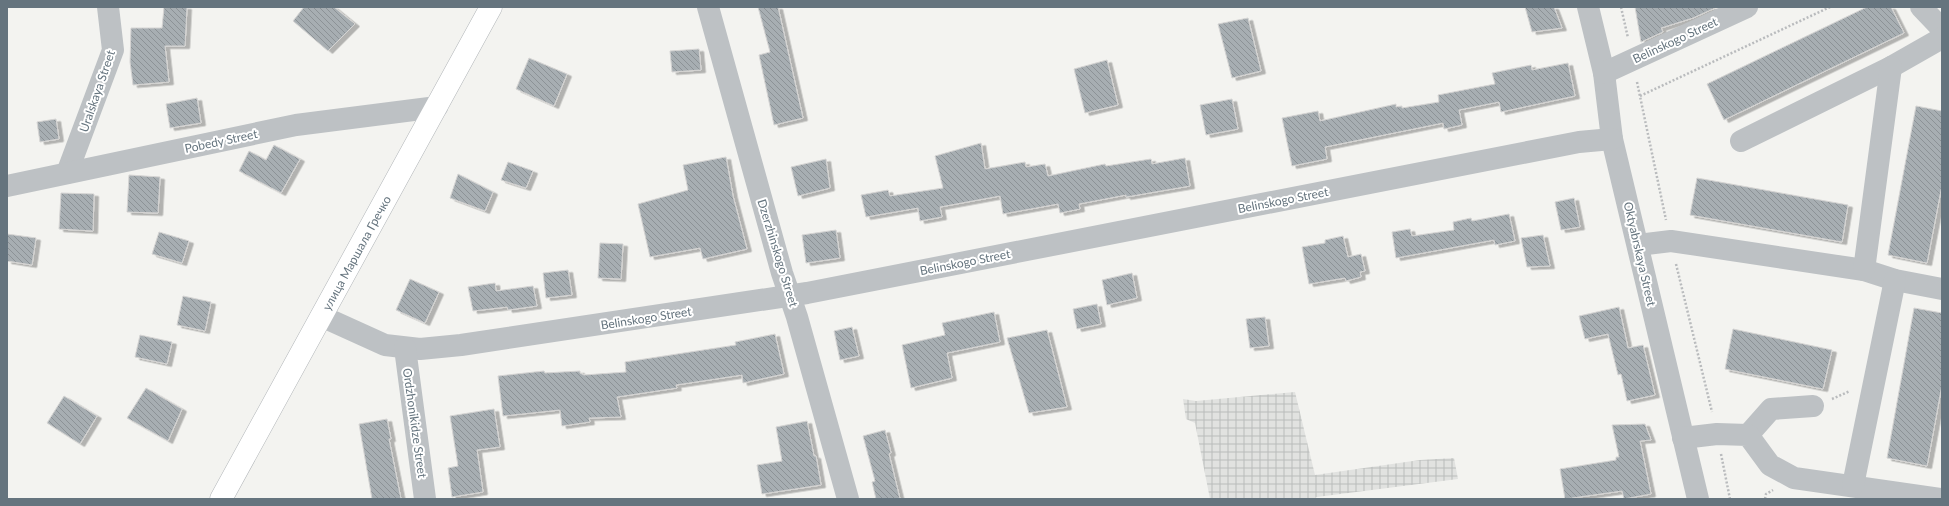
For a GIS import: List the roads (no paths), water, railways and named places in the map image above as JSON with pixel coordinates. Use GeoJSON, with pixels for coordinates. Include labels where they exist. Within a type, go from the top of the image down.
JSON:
{"type":"FeatureCollection","features":[{"type":"Feature","properties":{"kind":"main road","name":"улица Маршала Гречко"},"geometry":{"type":"LineString","coordinates":[[221,499],[491,7]]}},
{"type":"Feature","properties":{"kind":"street","name":"Uralskaya Street"},"geometry":{"type":"LineString","coordinates":[[67,173],[113,50],[108,7]]}},
{"type":"Feature","properties":{"kind":"street","name":"Dzerzhinskogo Street"},"geometry":{"type":"LineString","coordinates":[[708,7],[848,499]]}},
{"type":"Feature","properties":{"kind":"street","name":"Oktyabrskaya Street"},"geometry":{"type":"LineString","coordinates":[[1588,7],[1604,73],[1612,139],[1698,499]]}},
{"type":"Feature","properties":{"kind":"street","name":"Belinskogo Street"},"geometry":{"type":"LineString","coordinates":[[1604,73],[1747,7]]}},
{"type":"Feature","properties":{"kind":"street"},"geometry":{"type":"LineString","coordinates":[[1921,7],[1942,30]]}},
{"type":"Feature","properties":{"kind":"street"},"geometry":{"type":"LineString","coordinates":[[1741,141],[1892,67],[1942,38]]}},
{"type":"Feature","properties":{"kind":"street"},"geometry":{"type":"LineString","coordinates":[[1864,270],[1892,67]]}},
{"type":"Feature","properties":{"kind":"street","name":"Pobedy Street"},"geometry":{"type":"LineString","coordinates":[[7,186],[296,125],[437,107]]}},
{"type":"Feature","properties":{"kind":"street","name":"Belinskogo Street"},"geometry":{"type":"LineString","coordinates":[[321,316],[385,345],[420,349],[461,345],[790,296],[1579,142],[1612,139]]}},
{"type":"Feature","properties":{"kind":"street"},"geometry":{"type":"LineString","coordinates":[[1638,245],[1671,241],[1864,270],[1895,280],[1942,289]]}},
{"type":"Feature","properties":{"kind":"street"},"geometry":{"type":"LineString","coordinates":[[1853,486],[1895,280]]}},
{"type":"Feature","properties":{"kind":"street","name":"Ordzhonikidze Street"},"geometry":{"type":"LineString","coordinates":[[405,348],[425,499]]}},
{"type":"Feature","properties":{"kind":"street"},"geometry":{"type":"LineString","coordinates":[[1683,438],[1717,434],[1748,435],[1771,410],[1813,406]]}},
{"type":"Feature","properties":{"kind":"street"},"geometry":{"type":"LineString","coordinates":[[1748,435],[1770,465],[1794,478],[1940,499]]}}]}
